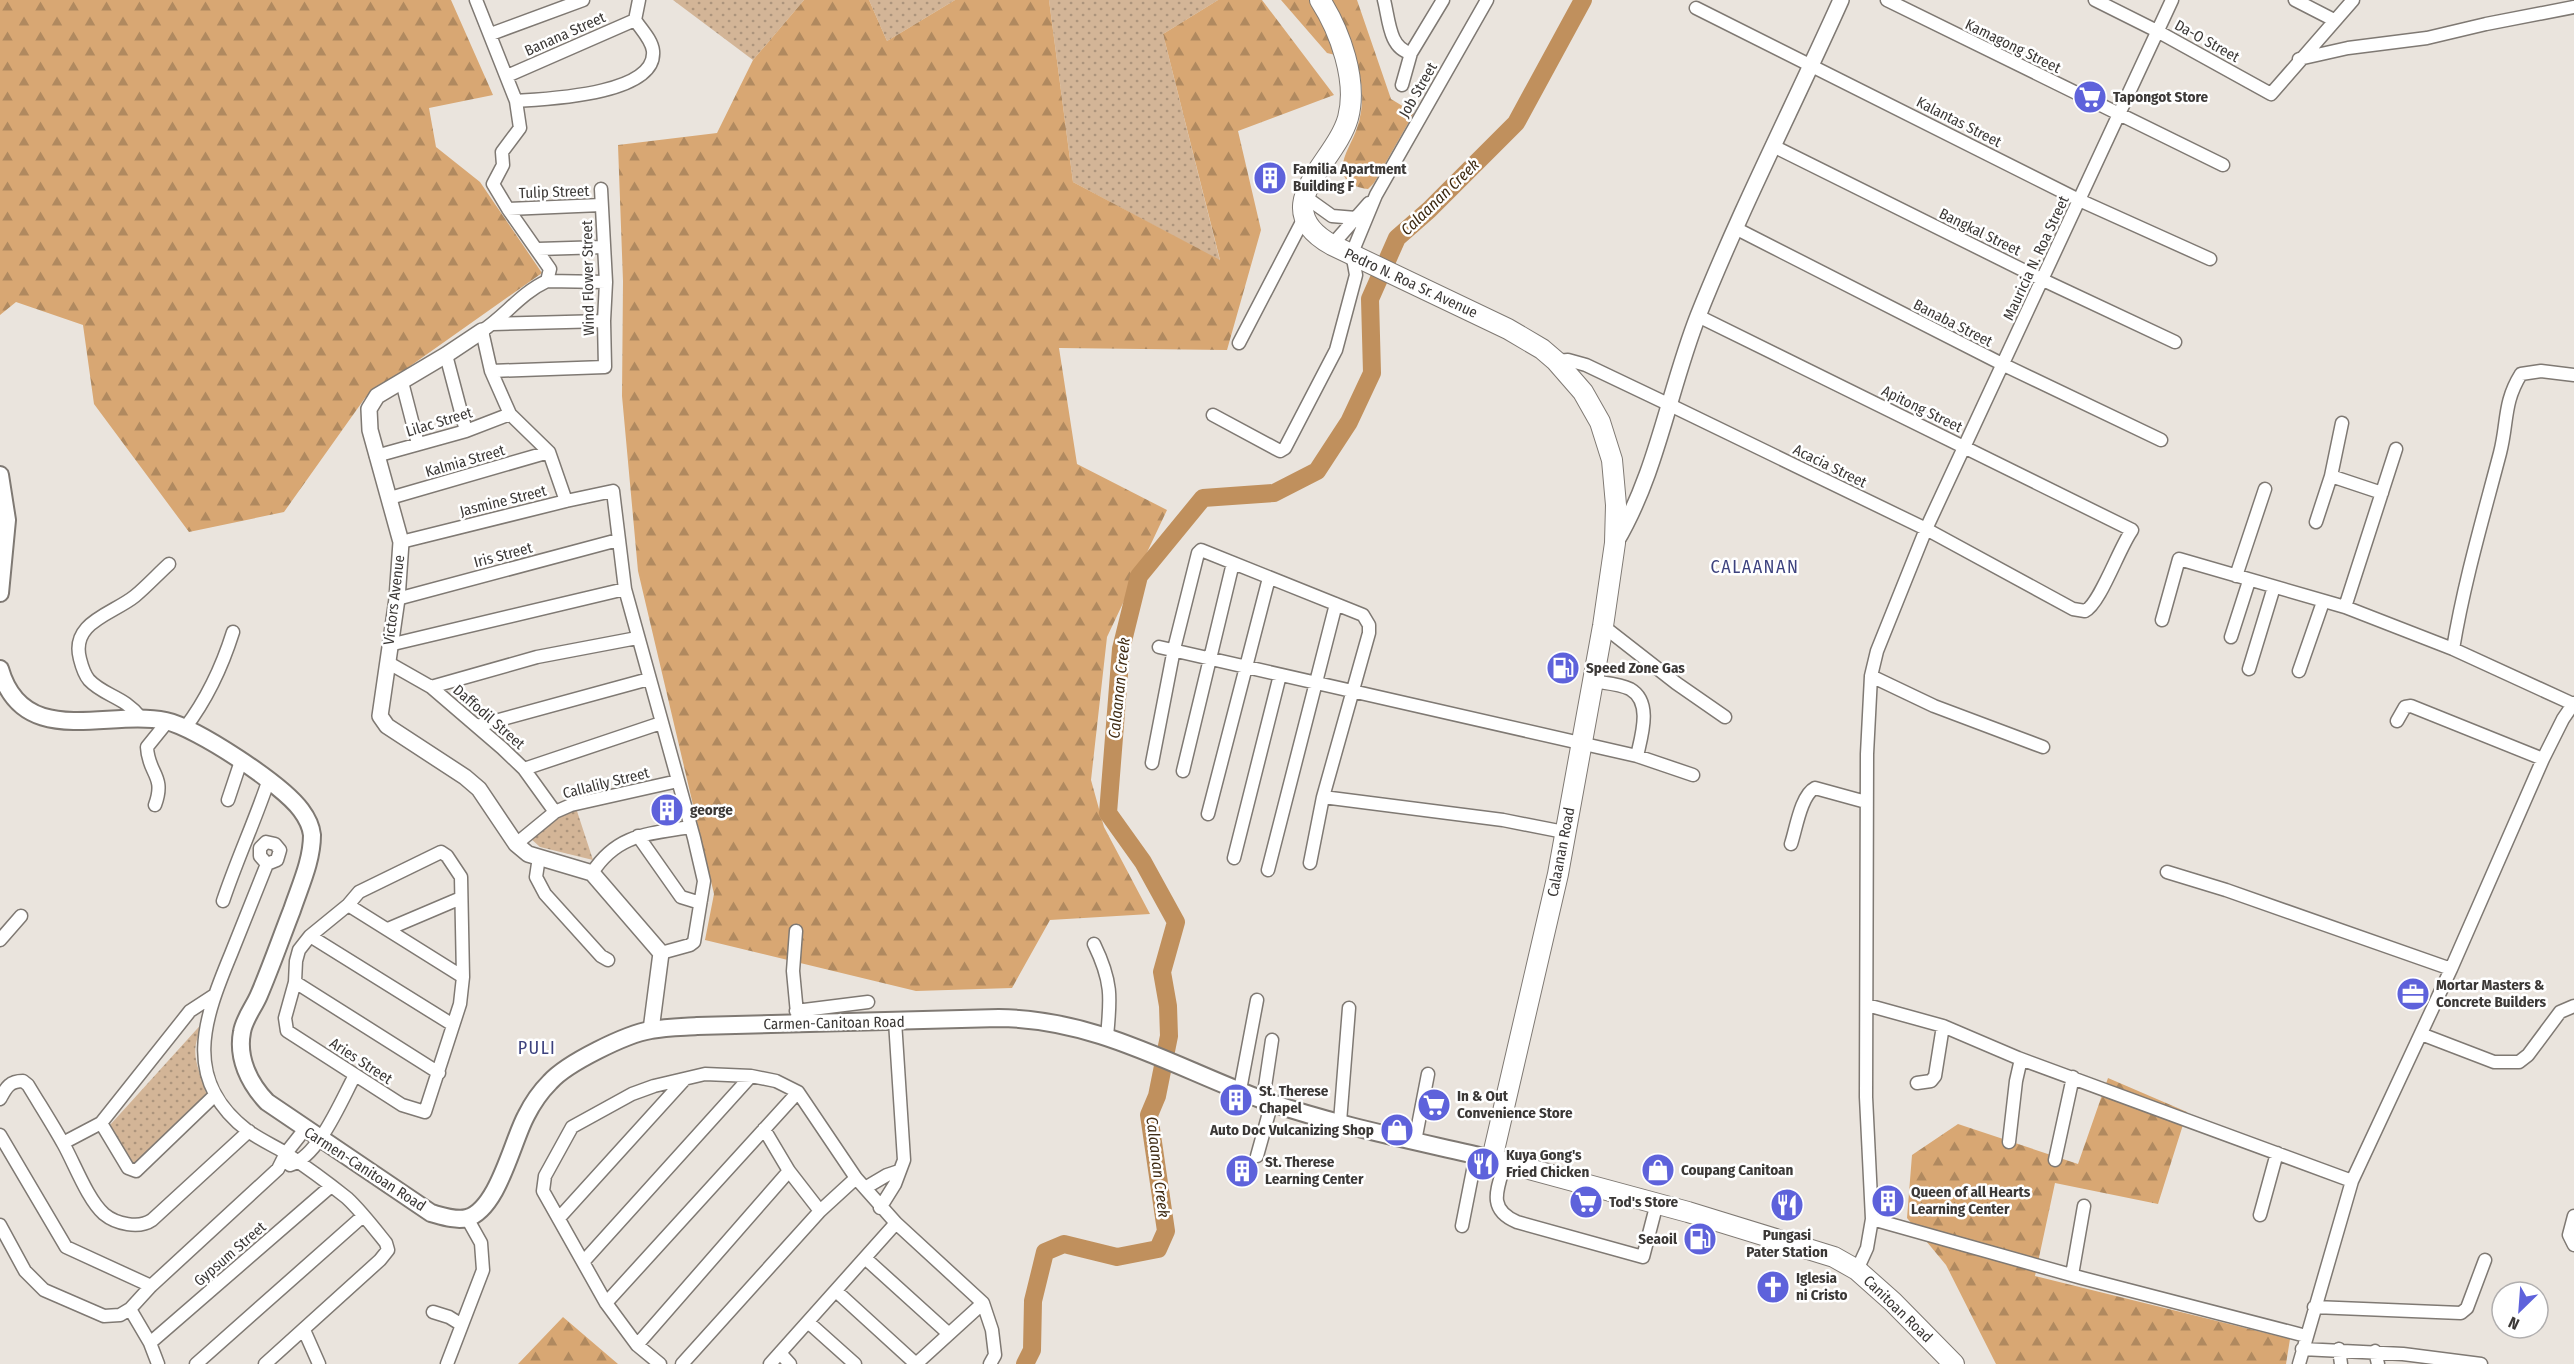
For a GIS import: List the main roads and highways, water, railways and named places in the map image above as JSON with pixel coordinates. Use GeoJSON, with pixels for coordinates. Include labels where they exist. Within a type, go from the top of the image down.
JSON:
{"type":"FeatureCollection","features":[{"type":"Feature","properties":{"kind":"main road","name":"Pedro N. Roa Sr. Avenue"},"geometry":{"type":"LineString","coordinates":[[1320,0],[1340,39],[1350,89],[1350,103],[1343,131],[1313,177],[1304,196],[1304,218],[1311,230],[1332,245],[1508,328],[1542,349],[1556,361],[1583,392],[1608,440],[1615,481],[1615,543]]}},
{"type":"Feature","properties":{"kind":"main road"},"geometry":{"type":"LineString","coordinates":[[0,475],[7,520],[0,593]]}},
{"type":"Feature","properties":{"kind":"main road","name":"Calaanan Road"},"geometry":{"type":"LineString","coordinates":[[1491,1159],[1555,885],[1603,626],[1615,543]]}},
{"type":"Feature","properties":{"kind":"main road","name":"Carmen-Canitoan Road"},"geometry":{"type":"LineString","coordinates":[[0,669],[10,692],[20,703],[37,715],[79,722],[141,718],[168,721],[242,761],[269,779],[300,809],[310,827],[310,858],[277,951],[242,1030],[241,1048],[245,1068],[257,1091],[267,1102],[431,1213],[450,1218],[466,1218],[477,1213],[496,1187],[526,1116],[551,1080],[601,1049],[651,1030],[797,1018],[895,1022],[1021,1018],[1049,1021],[1107,1036],[1268,1101],[1340,1122],[1491,1159]]}},
{"type":"Feature","properties":{"kind":"main road","name":"Canitoan Road"},"geometry":{"type":"LineString","coordinates":[[1491,1159],[1657,1203],[1819,1251],[1857,1270],[1893,1302],[1954,1364]]}},
{"type":"Feature","properties":{"kind":"waterway","name":"Calaanan Creek"},"geometry":{"type":"LineString","coordinates":[[1025,1364],[1032,1350],[1033,1301],[1045,1252],[1064,1244],[1117,1257],[1158,1249],[1166,1231],[1149,1115],[1157,1096],[1169,1036],[1168,1006],[1162,972],[1176,922],[1143,862],[1108,813],[1121,649],[1139,576],[1203,498],[1274,493],[1317,471],[1349,422],[1372,373],[1370,299],[1397,238],[1429,210],[1516,123],[1583,0]]}},
{"type":"Feature","properties":{"kind":"place","name":"Tapongot Store"},"geometry":{"type":"Point","coordinates":[2090,97]}},
{"type":"Feature","properties":{"kind":"place","name":"Familia Apartment Building F"},"geometry":{"type":"Point","coordinates":[1270,178]}},
{"type":"Feature","properties":{"kind":"place","name":"Speed Zone Gas"},"geometry":{"type":"Point","coordinates":[1563,668]}},
{"type":"Feature","properties":{"kind":"place","name":"george"},"geometry":{"type":"Point","coordinates":[667,810]}},
{"type":"Feature","properties":{"kind":"place","name":"Mortar Masters & Concrete Builders"},"geometry":{"type":"Point","coordinates":[2413,994]}},
{"type":"Feature","properties":{"kind":"place","name":"St. Therese Chapel"},"geometry":{"type":"Point","coordinates":[1236,1100]}},
{"type":"Feature","properties":{"kind":"place","name":"In & Out Convenience Store"},"geometry":{"type":"Point","coordinates":[1434,1105]}},
{"type":"Feature","properties":{"kind":"place","name":"Auto Doc Vulcanizing Shop"},"geometry":{"type":"Point","coordinates":[1397,1130]}},
{"type":"Feature","properties":{"kind":"place","name":"Kuya Gong's Fried Chicken"},"geometry":{"type":"Point","coordinates":[1483,1164]}},
{"type":"Feature","properties":{"kind":"place","name":"Coupang Canitoan"},"geometry":{"type":"Point","coordinates":[1658,1170]}},
{"type":"Feature","properties":{"kind":"place","name":"St. Therese Learning Center"},"geometry":{"type":"Point","coordinates":[1242,1171]}},
{"type":"Feature","properties":{"kind":"place","name":"Queen of all Hearts Learning Center"},"geometry":{"type":"Point","coordinates":[1888,1201]}},
{"type":"Feature","properties":{"kind":"place","name":"Tod's Store"},"geometry":{"type":"Point","coordinates":[1586,1202]}},
{"type":"Feature","properties":{"kind":"place","name":"Pungasi Pater Station"},"geometry":{"type":"Point","coordinates":[1787,1205]}},
{"type":"Feature","properties":{"kind":"place","name":"Seaoil"},"geometry":{"type":"Point","coordinates":[1700,1239]}},
{"type":"Feature","properties":{"kind":"place","name":"Iglesia ni Cristo"},"geometry":{"type":"Point","coordinates":[1773,1287]}},
{"type":"Feature","properties":{"kind":"district","name":"CALAANAN"},"geometry":{"type":"Point","coordinates":[1755,567]}},
{"type":"Feature","properties":{"kind":"district","name":"PULI"},"geometry":{"type":"Point","coordinates":[537,1048]}}]}
